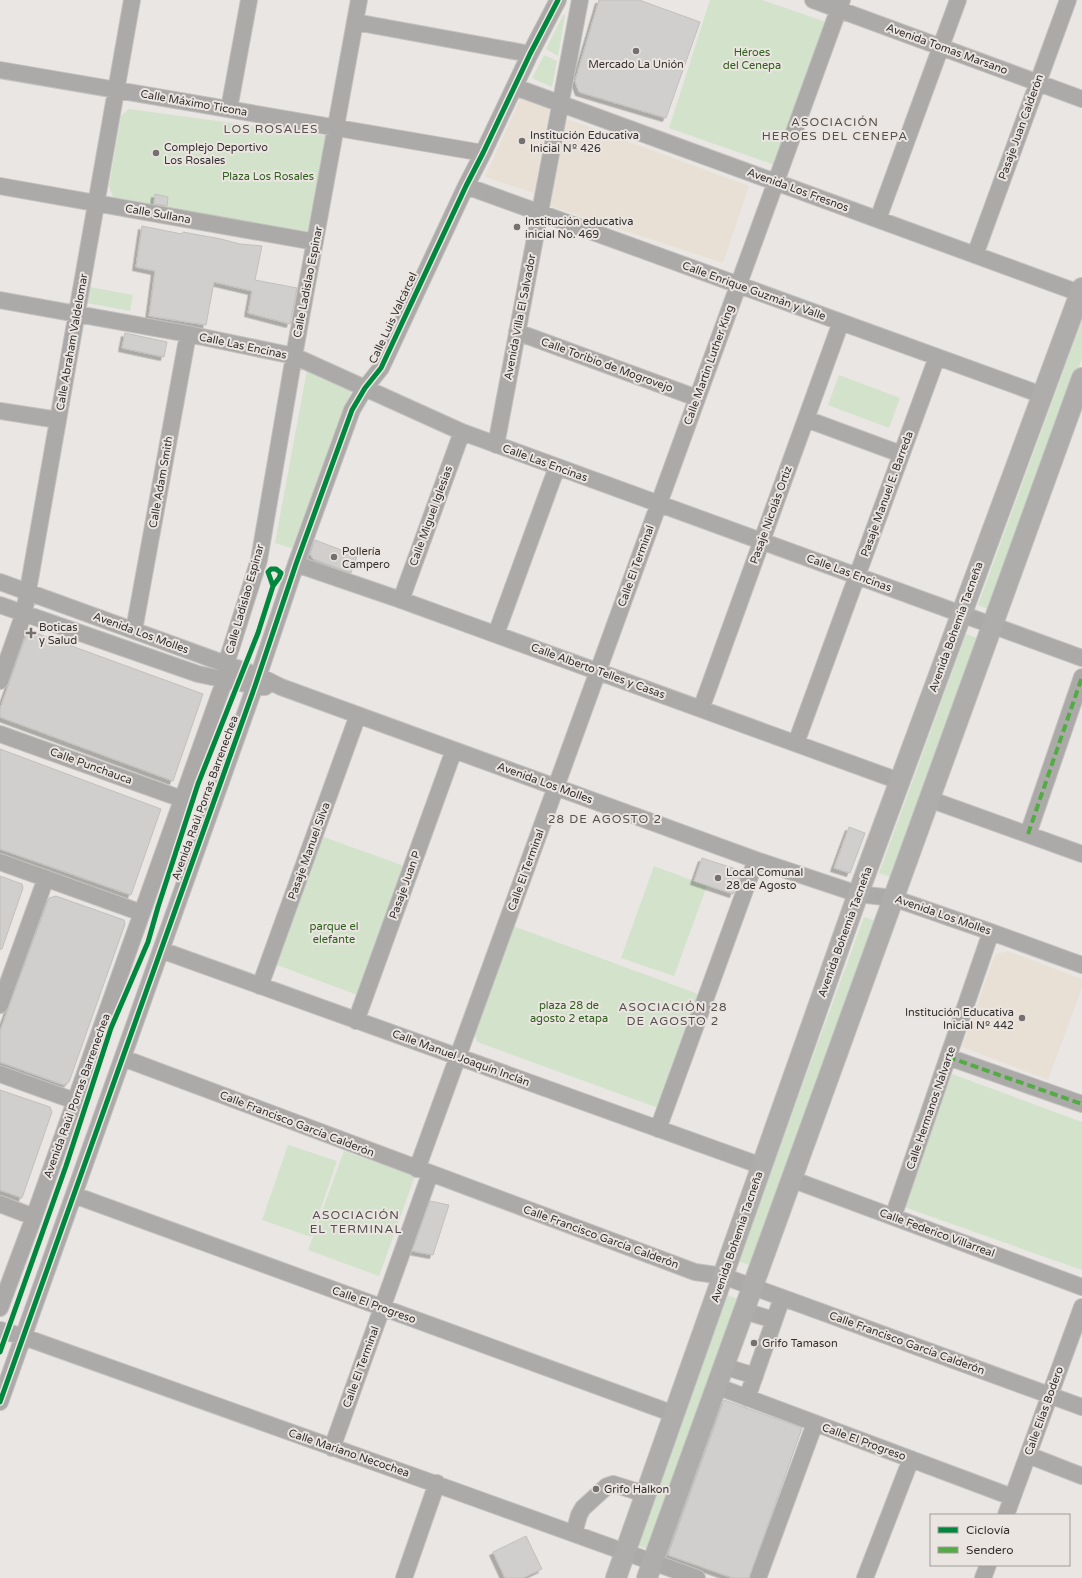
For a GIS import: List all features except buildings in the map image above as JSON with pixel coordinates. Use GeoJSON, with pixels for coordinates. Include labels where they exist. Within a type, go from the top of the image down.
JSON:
{"type":"FeatureCollection","features":[{"type":"Feature","properties":{"kind":"main road","name":"Avenida Bohemia Tacneña"},"geometry":{"type":"LineString","coordinates":[[616,1578],[858,894],[1081,292]]}},
{"type":"Feature","properties":{"kind":"main road"},"geometry":{"type":"LineString","coordinates":[[650,1570],[992,625],[1077,410],[1082,378]]}},
{"type":"Feature","properties":{"kind":"street","name":"Calle Abraham Valdelomar"},"geometry":{"type":"LineString","coordinates":[[0,681],[24,613],[132,0]]}},
{"type":"Feature","properties":{"kind":"street"},"geometry":{"type":"LineString","coordinates":[[229,109],[249,0]]}},
{"type":"Feature","properties":{"kind":"street","name":"Calle Ladislao Espinar"},"geometry":{"type":"LineString","coordinates":[[226,671],[259,560],[294,356],[359,0]]}},
{"type":"Feature","properties":{"kind":"street","name":"Calle Luis Valcárcel"},"geometry":{"type":"LineString","coordinates":[[257,681],[296,564],[352,410],[365,388],[381,368],[466,186],[558,0]]}},
{"type":"Feature","properties":{"kind":"street","name":"Avenida Villa El Salvador"},"geometry":{"type":"LineString","coordinates":[[496,445],[580,0]]}},
{"type":"Feature","properties":{"kind":"street","name":"Avenida Tomas Marsano"},"geometry":{"type":"LineString","coordinates":[[813,0],[840,5],[941,47],[1082,99]]}},
{"type":"Feature","properties":{"kind":"street"},"geometry":{"type":"LineString","coordinates":[[878,219],[958,0]]}},
{"type":"Feature","properties":{"kind":"street","name":"Pasaje Juan Calderón"},"geometry":{"type":"LineString","coordinates":[[975,254],[1068,0]]}},
{"type":"Feature","properties":{"kind":"street","name":"Calle Martin Luther King"},"geometry":{"type":"LineString","coordinates":[[659,504],[840,5]]}},
{"type":"Feature","properties":{"kind":"street"},"geometry":{"type":"LineString","coordinates":[[355,22],[530,54]]}},
{"type":"Feature","properties":{"kind":"street","name":"Calle Máximo Ticona"},"geometry":{"type":"LineString","coordinates":[[0,70],[483,153]]}},
{"type":"Feature","properties":{"kind":"street","name":"Avenida Los Fresnos"},"geometry":{"type":"LineString","coordinates":[[515,88],[561,103],[1081,292]]}},
{"type":"Feature","properties":{"kind":"street","name":"Calle Sullana"},"geometry":{"type":"LineString","coordinates":[[0,186],[316,242]]}},
{"type":"Feature","properties":{"kind":"street","name":"Calle Enrique Guzmán y Valle"},"geometry":{"type":"LineString","coordinates":[[466,186],[1042,395]]}},
{"type":"Feature","properties":{"kind":"street","name":"Calle Las Encinas"},"geometry":{"type":"LineString","coordinates":[[0,300],[188,334],[294,356],[462,432],[1082,658]]}},
{"type":"Feature","properties":{"kind":"street","name":"Pasaje Nicolás Ortiz"},"geometry":{"type":"LineString","coordinates":[[700,709],[841,322]]}},
{"type":"Feature","properties":{"kind":"street","name":"Calle Toribio de Mogrovejo"},"geometry":{"type":"LineString","coordinates":[[517,332],[697,398]]}},
{"type":"Feature","properties":{"kind":"street","name":"Calle Adam Smith"},"geometry":{"type":"LineString","coordinates":[[134,630],[188,334]]}},
{"type":"Feature","properties":{"kind":"street","name":"Pasaje Manuel E. Barreda"},"geometry":{"type":"LineString","coordinates":[[796,743],[937,357]]}},
{"type":"Feature","properties":{"kind":"street"},"geometry":{"type":"LineString","coordinates":[[0,411],[58,420]]}},
{"type":"Feature","properties":{"kind":"street"},"geometry":{"type":"LineString","coordinates":[[806,419],[902,454]]}},
{"type":"Feature","properties":{"kind":"street","name":"Calle Miguel Iglesias"},"geometry":{"type":"LineString","coordinates":[[401,600],[462,432]]}},
{"type":"Feature","properties":{"kind":"street"},"geometry":{"type":"LineString","coordinates":[[496,634],[557,467]]}},
{"type":"Feature","properties":{"kind":"street","name":"Calle El Terminal"},"geometry":{"type":"LineString","coordinates":[[332,1448],[383,1308],[458,1057],[659,504]]}},
{"type":"Feature","properties":{"kind":"street","name":"Calle Alberto Telles y Casas"},"geometry":{"type":"LineString","coordinates":[[296,564],[496,634],[899,781]]}},
{"type":"Feature","properties":{"kind":"street","name":"Avenida Los Molles"},"geometry":{"type":"LineString","coordinates":[[0,582],[134,630],[226,671],[281,687],[756,860],[858,894],[893,898],[1082,965]]}},
{"type":"Feature","properties":{"kind":"street","name":"Avenida Los Molles"},"geometry":{"type":"LineString","coordinates":[[0,605],[198,674],[226,671]]}},
{"type":"Feature","properties":{"kind":"street","name":"Avenida Raúl Porras Barrenechea"},"geometry":{"type":"LineString","coordinates":[[0,1308],[34,1217],[142,913],[226,671]]}},
{"type":"Feature","properties":{"kind":"street"},"geometry":{"type":"LineString","coordinates":[[1028,834],[1082,677]]}},
{"type":"Feature","properties":{"kind":"street","name":"Avenida Raúl Porras Barrenechea"},"geometry":{"type":"LineString","coordinates":[[0,1402],[257,681]]}},
{"type":"Feature","properties":{"kind":"street","name":"Pasaje Manuel Silva"},"geometry":{"type":"LineString","coordinates":[[260,986],[358,715]]}},
{"type":"Feature","properties":{"kind":"street","name":"Calle Punchauca"},"geometry":{"type":"LineString","coordinates":[[0,734],[182,799]]}},
{"type":"Feature","properties":{"kind":"street","name":"Pasaje Juan P"},"geometry":{"type":"LineString","coordinates":[[356,1021],[454,750]]}},
{"type":"Feature","properties":{"kind":"street"},"geometry":{"type":"LineString","coordinates":[[929,799],[1082,854]]}},
{"type":"Feature","properties":{"kind":"street"},"geometry":{"type":"LineString","coordinates":[[658,1129],[756,860]]}},
{"type":"Feature","properties":{"kind":"street"},"geometry":{"type":"LineString","coordinates":[[0,862],[142,913]]}},
{"type":"Feature","properties":{"kind":"street"},"geometry":{"type":"LineString","coordinates":[[0,1005],[46,878]]}},
{"type":"Feature","properties":{"kind":"street","name":"Calle Hermanos Nalvarte"},"geometry":{"type":"LineString","coordinates":[[893,1217],[991,932]]}},
{"type":"Feature","properties":{"kind":"street","name":"Calle Manuel Joaquín Inclán"},"geometry":{"type":"LineString","coordinates":[[161,950],[762,1166]]}},
{"type":"Feature","properties":{"kind":"street"},"geometry":{"type":"LineString","coordinates":[[948,1057],[1082,1104]]}},
{"type":"Feature","properties":{"kind":"street","name":"Calle Francisco García Calderón"},"geometry":{"type":"LineString","coordinates":[[123,1058],[695,1272],[723,1276],[1082,1407]]}},
{"type":"Feature","properties":{"kind":"street"},"geometry":{"type":"LineString","coordinates":[[0,1074],[75,1101]]}},
{"type":"Feature","properties":{"kind":"street","name":"Calle Federico Villarreal"},"geometry":{"type":"LineString","coordinates":[[791,1179],[1082,1287]]}},
{"type":"Feature","properties":{"kind":"street","name":"Calle El Progreso"},"geometry":{"type":"LineString","coordinates":[[74,1195],[674,1414]]}},
{"type":"Feature","properties":{"kind":"street"},"geometry":{"type":"LineString","coordinates":[[0,1204],[34,1217]]}},
{"type":"Feature","properties":{"kind":"street"},"geometry":{"type":"LineString","coordinates":[[747,1398],[782,1298]]}},
{"type":"Feature","properties":{"kind":"street","name":"Calle Elías Bodero"},"geometry":{"type":"LineString","coordinates":[[1006,1514],[1082,1306]]}},
{"type":"Feature","properties":{"kind":"street"},"geometry":{"type":"LineString","coordinates":[[744,1311],[774,1320]]}},
{"type":"Feature","properties":{"kind":"street","name":"Calle Mariano Necochea"},"geometry":{"type":"LineString","coordinates":[[0,1330],[24,1337],[332,1448],[437,1483],[574,1533],[625,1552],[650,1570],[697,1578]]}},
{"type":"Feature","properties":{"kind":"street"},"geometry":{"type":"LineString","coordinates":[[724,1366],[755,1376]]}},
{"type":"Feature","properties":{"kind":"street","name":"Calle El Progreso"},"geometry":{"type":"LineString","coordinates":[[716,1386],[1012,1497]]}},
{"type":"Feature","properties":{"kind":"street"},"geometry":{"type":"LineString","coordinates":[[758,1578],[815,1423]]}},
{"type":"Feature","properties":{"kind":"street"},"geometry":{"type":"LineString","coordinates":[[1028,1455],[1082,1476]]}},
{"type":"Feature","properties":{"kind":"street"},"geometry":{"type":"LineString","coordinates":[[866,1578],[911,1459]]}},
{"type":"Feature","properties":{"kind":"street"},"geometry":{"type":"LineString","coordinates":[[404,1578],[437,1483]]}},
{"type":"Feature","properties":{"kind":"street"},"geometry":{"type":"LineString","coordinates":[[574,1533],[579,1515],[583,1508],[608,1486],[613,1484],[646,1494]]}},
{"type":"Feature","properties":{"kind":"shaded area","name":"Institución Educativa Inicial Nº 426"},"geometry":{"type":"Polygon","coordinates":[[[521,97],[550,105],[534,193],[485,177],[521,97]]]}},
{"type":"Feature","properties":{"kind":"shaded area"},"geometry":{"type":"Polygon","coordinates":[[[564,118],[749,186],[723,263],[547,205],[564,118]]]}},
{"type":"Feature","properties":{"kind":"shaded area","name":"Institución Educativa Inicial Nº 442"},"geometry":{"type":"Polygon","coordinates":[[[1007,951],[1082,979],[1082,988],[1048,1080],[962,1047],[995,955],[1007,951]]]}},
{"type":"Feature","properties":{"kind":"green space","name":"Héroes del Cenepa"},"geometry":{"type":"Polygon","coordinates":[[[710,0],[762,0],[826,22],[775,165],[669,128],[710,0]]]}},
{"type":"Feature","properties":{"kind":"green space"},"geometry":{"type":"Polygon","coordinates":[[[563,15],[565,15],[558,56],[546,49],[563,15]]]}},
{"type":"Feature","properties":{"kind":"green space"},"geometry":{"type":"Polygon","coordinates":[[[544,55],[557,61],[552,87],[532,78],[544,55]]]}},
{"type":"Feature","properties":{"kind":"green space","name":"Plaza Los Rosales"},"geometry":{"type":"Polygon","coordinates":[[[129,109],[328,136],[309,233],[113,197],[109,186],[121,116],[129,109]]]}},
{"type":"Feature","properties":{"kind":"green space"},"geometry":{"type":"Polygon","coordinates":[[[90,287],[133,295],[130,311],[87,303],[90,287]]]}},
{"type":"Feature","properties":{"kind":"green space"},"geometry":{"type":"Polygon","coordinates":[[[1082,320],[1082,358],[990,610],[978,605],[1082,320]]]}},
{"type":"Feature","properties":{"kind":"green space"},"geometry":{"type":"Polygon","coordinates":[[[307,370],[352,389],[292,548],[275,543],[307,370]]]}},
{"type":"Feature","properties":{"kind":"green space"},"geometry":{"type":"Polygon","coordinates":[[[839,375],[900,398],[889,428],[828,405],[839,375]]]}},
{"type":"Feature","properties":{"kind":"green space"},"geometry":{"type":"Polygon","coordinates":[[[966,634],[980,639],[893,878],[879,873],[966,634]]]}},
{"type":"Feature","properties":{"kind":"green space","name":"parque el elefante"},"geometry":{"type":"Polygon","coordinates":[[[321,836],[407,867],[360,996],[272,963],[321,836]]]}},
{"type":"Feature","properties":{"kind":"green space"},"geometry":{"type":"Polygon","coordinates":[[[654,866],[707,886],[674,976],[621,958],[654,866]]]}},
{"type":"Feature","properties":{"kind":"green space"},"geometry":{"type":"Polygon","coordinates":[[[864,917],[878,922],[752,1266],[738,1261],[864,917]]]}},
{"type":"Feature","properties":{"kind":"green space","name":"plaza 28 de agosto 2 etapa"},"geometry":{"type":"Polygon","coordinates":[[[513,926],[701,995],[661,1109],[477,1042],[474,1032],[513,926]]]}},
{"type":"Feature","properties":{"kind":"green space"},"geometry":{"type":"Polygon","coordinates":[[[952,1074],[1082,1122],[1082,1270],[904,1207],[952,1074]]]}},
{"type":"Feature","properties":{"kind":"green space"},"geometry":{"type":"Polygon","coordinates":[[[288,1145],[337,1161],[311,1237],[262,1220],[288,1145]]]}},
{"type":"Feature","properties":{"kind":"green space"},"geometry":{"type":"Polygon","coordinates":[[[344,1151],[415,1176],[379,1276],[308,1250],[344,1151]]]}},
{"type":"Feature","properties":{"kind":"green space"},"geometry":{"type":"Polygon","coordinates":[[[727,1295],[741,1300],[647,1549],[633,1544],[727,1295]]]}},
{"type":"Feature","properties":{"kind":"marked path"},"geometry":{"type":"LineString","coordinates":[[1028,834],[1082,677]]}},
{"type":"Feature","properties":{"kind":"marked path"},"geometry":{"type":"LineString","coordinates":[[948,1057],[1082,1104]]}},
{"type":"Feature","properties":{"kind":"cycle path"},"geometry":{"type":"LineString","coordinates":[[0,1402],[255,686],[296,564],[352,410],[365,388],[381,368],[466,186],[558,0]]}},
{"type":"Feature","properties":{"kind":"cycle path"},"geometry":{"type":"LineString","coordinates":[[0,1352],[66,1166],[111,1028],[148,942],[198,784],[258,633],[273,586],[281,573],[276,569],[271,569],[268,572],[273,586]]}},
{"type":"Feature","properties":{"kind":"place","name":"Mercado La Unión"},"geometry":{"type":"Point","coordinates":[636,51]}},
{"type":"Feature","properties":{"kind":"place","name":"Institución Educativa Inicial Nº 426"},"geometry":{"type":"Point","coordinates":[522,141]}},
{"type":"Feature","properties":{"kind":"place","name":"Complejo Deportivo Los Rosales"},"geometry":{"type":"Point","coordinates":[156,153]}},
{"type":"Feature","properties":{"kind":"place","name":"Institución educativa inicial No. 469"},"geometry":{"type":"Point","coordinates":[517,227]}},
{"type":"Feature","properties":{"kind":"place","name":"Pollería Campero"},"geometry":{"type":"Point","coordinates":[334,557]}},
{"type":"Feature","properties":{"kind":"place","name":"Boticas y Salud"},"geometry":{"type":"Point","coordinates":[31,633]}},
{"type":"Feature","properties":{"kind":"place","name":"Local Comunal 28 de Agosto"},"geometry":{"type":"Point","coordinates":[718,878]}},
{"type":"Feature","properties":{"kind":"place","name":"Institución Educativa Inicial Nº 442"},"geometry":{"type":"Point","coordinates":[1022,1018]}},
{"type":"Feature","properties":{"kind":"place","name":"Grifo Tamason"},"geometry":{"type":"Point","coordinates":[754,1343]}},
{"type":"Feature","properties":{"kind":"place","name":"Grifo Halkon"},"geometry":{"type":"Point","coordinates":[596,1489]}},
{"type":"Feature","properties":{"kind":"district","name":"LOS ROSALES"},"geometry":{"type":"Point","coordinates":[271,129]}},
{"type":"Feature","properties":{"kind":"district","name":"ASOCIACIÓN HEROES DEL CENEPA"},"geometry":{"type":"Point","coordinates":[835,129]}},
{"type":"Feature","properties":{"kind":"district","name":"28 DE AGOSTO 2"},"geometry":{"type":"Point","coordinates":[605,819]}},
{"type":"Feature","properties":{"kind":"district","name":"ASOCIACIÓN 28 DE AGOSTO 2"},"geometry":{"type":"Point","coordinates":[673,1014]}},
{"type":"Feature","properties":{"kind":"district","name":"ASOCIACIÓN EL TERMINAL"},"geometry":{"type":"Point","coordinates":[356,1222]}}]}
